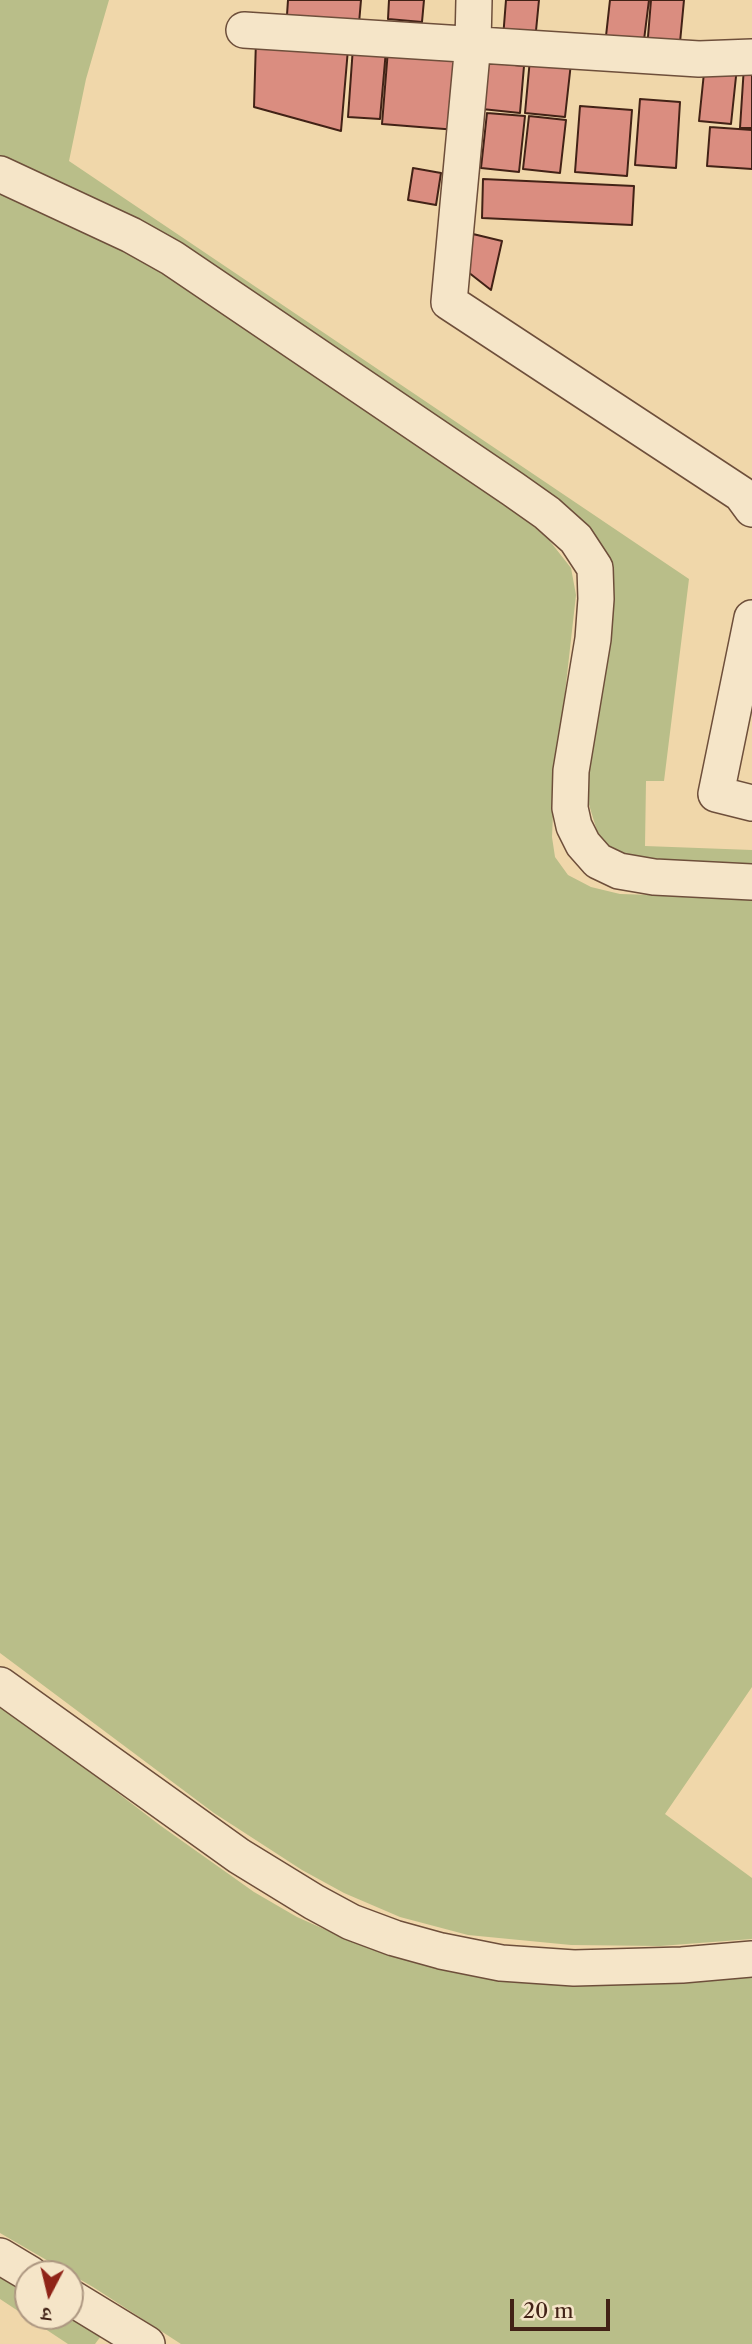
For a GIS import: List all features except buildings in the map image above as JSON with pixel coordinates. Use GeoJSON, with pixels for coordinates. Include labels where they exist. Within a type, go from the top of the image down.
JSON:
{"type":"FeatureCollection","features":[{"type":"Feature","properties":{"kind":"street"},"geometry":{"type":"LineString","coordinates":[[474,0],[473,43],[449,302],[741,494],[752,509]]}},
{"type":"Feature","properties":{"kind":"street"},"geometry":{"type":"LineString","coordinates":[[244,30],[699,59],[752,57]]}},
{"type":"Feature","properties":{"kind":"street"},"geometry":{"type":"LineString","coordinates":[[0,174],[118,229],[172,258],[513,489],[576,538],[595,568],[596,599],[593,639],[571,771],[570,808],[574,826],[583,844],[598,861],[619,871],[666,878],[752,882]]}},
{"type":"Feature","properties":{"kind":"street"},"geometry":{"type":"LineString","coordinates":[[752,618],[716,794],[752,803]]}},
{"type":"Feature","properties":{"kind":"street"},"geometry":{"type":"LineString","coordinates":[[0,1685],[239,1856],[351,1922],[394,1938],[501,1963],[574,1968],[682,1965],[752,1959]]}},
{"type":"Feature","properties":{"kind":"street"},"geometry":{"type":"LineString","coordinates":[[84,2306],[147,2344]]}},
{"type":"Feature","properties":{"kind":"green space"},"geometry":{"type":"Polygon","coordinates":[[[0,0],[109,0],[86,79],[69,161],[689,579],[664,781],[646,781],[645,846],[752,850],[752,867],[628,858],[610,849],[597,831],[587,798],[584,769],[613,594],[613,567],[602,545],[582,523],[0,163],[0,0]]]}},
{"type":"Feature","properties":{"kind":"green space"},"geometry":{"type":"Polygon","coordinates":[[[0,189],[118,240],[507,503],[549,540],[571,568],[576,595],[554,791],[552,837],[555,857],[568,875],[591,887],[620,894],[752,898],[752,1687],[665,1814],[752,1878],[752,1939],[660,1946],[571,1945],[468,1935],[400,1917],[344,1893],[302,1870],[214,1813],[0,1653],[0,189]]]}},
{"type":"Feature","properties":{"kind":"green space"},"geometry":{"type":"Polygon","coordinates":[[[0,1703],[161,1826],[254,1892],[297,1917],[353,1942],[412,1962],[468,1973],[752,1975],[752,2344],[181,2344],[84,2282],[84,2260],[46,2260],[0,2233],[0,1703]]]}},
{"type":"Feature","properties":{"kind":"green space"},"geometry":{"type":"Polygon","coordinates":[[[0,2273],[14,2282],[14,2308],[0,2299],[0,2273]]]}},
{"type":"Feature","properties":{"kind":"green space"},"geometry":{"type":"Polygon","coordinates":[[[84,2325],[101,2336],[95,2344],[68,2344],[47,2330],[84,2330],[84,2325]]]}}]}
